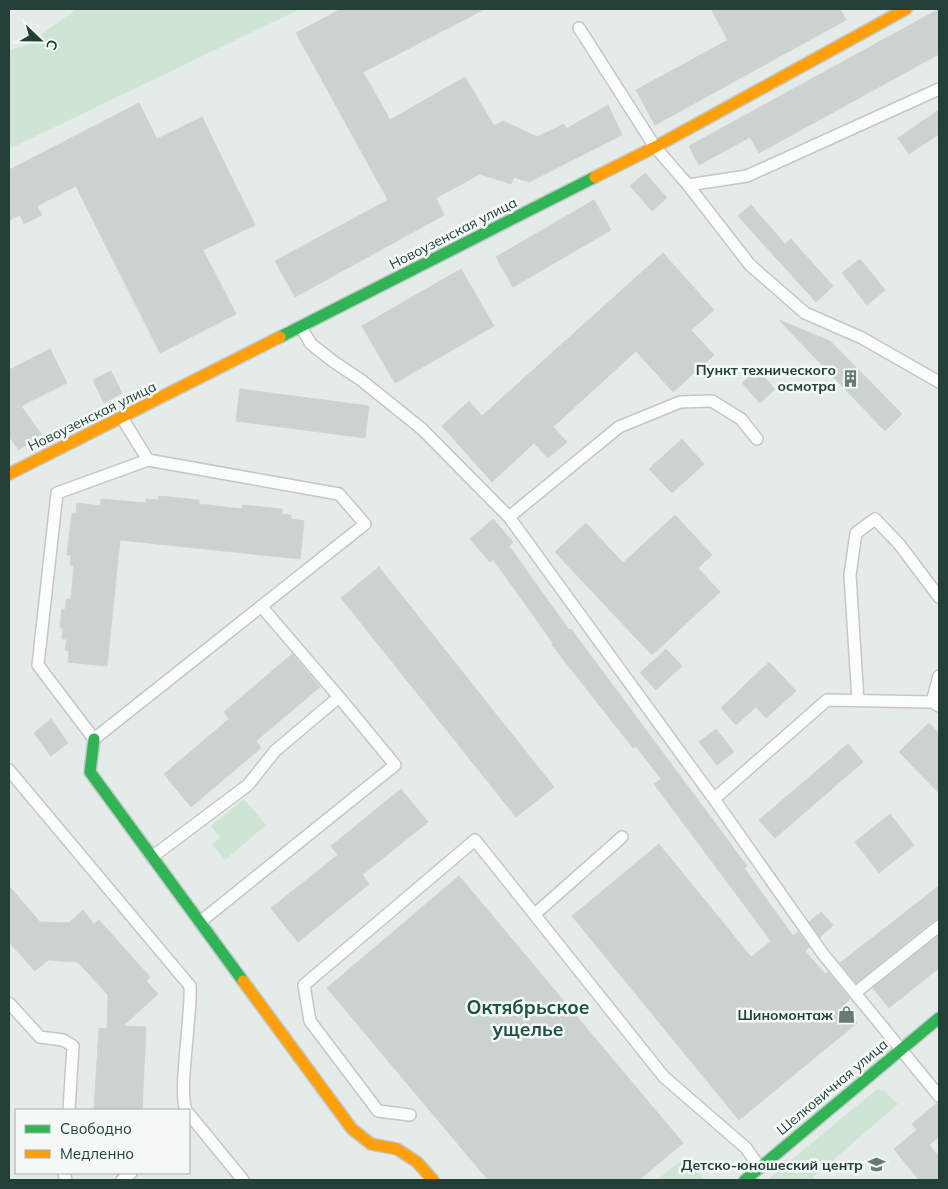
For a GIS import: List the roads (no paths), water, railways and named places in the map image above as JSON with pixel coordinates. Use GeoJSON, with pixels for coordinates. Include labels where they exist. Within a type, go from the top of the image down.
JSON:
{"type":"FeatureCollection","features":[{"type":"Feature","properties":{"kind":"street","name":"Новоузенская улица"},"geometry":{"type":"LineString","coordinates":[[9,474],[655,147],[906,9]]}},
{"type":"Feature","properties":{"kind":"street"},"geometry":{"type":"LineString","coordinates":[[94,739],[90,772],[352,1129],[371,1144],[397,1149],[417,1162],[433,1180]]}},
{"type":"Feature","properties":{"kind":"street","name":"Шелковичная улица"},"geometry":{"type":"LineString","coordinates":[[745,1180],[939,1018]]}},
{"type":"Feature","properties":{"kind":"lane"},"geometry":{"type":"LineString","coordinates":[[579,28],[655,147],[688,185],[750,265],[805,313],[862,338],[939,382]]}},
{"type":"Feature","properties":{"kind":"lane"},"geometry":{"type":"LineString","coordinates":[[688,185],[747,176],[939,89]]}},
{"type":"Feature","properties":{"kind":"lane"},"geometry":{"type":"LineString","coordinates":[[301,327],[311,344],[361,380],[422,429],[509,518],[714,799],[818,946],[939,1096]]}},
{"type":"Feature","properties":{"kind":"lane"},"geometry":{"type":"LineString","coordinates":[[509,518],[618,427],[680,402],[712,401],[741,419],[757,439]]}},
{"type":"Feature","properties":{"kind":"lane"},"geometry":{"type":"LineString","coordinates":[[122,418],[148,460]]}},
{"type":"Feature","properties":{"kind":"lane"},"geometry":{"type":"LineString","coordinates":[[148,460],[339,494],[365,524],[261,606],[94,739],[38,665],[57,493],[148,460]]}},
{"type":"Feature","properties":{"kind":"lane"},"geometry":{"type":"LineString","coordinates":[[858,701],[850,575],[856,533],[875,519],[899,544],[939,597]]}},
{"type":"Feature","properties":{"kind":"lane"},"geometry":{"type":"LineString","coordinates":[[200,922],[395,765],[261,606]]}},
{"type":"Feature","properties":{"kind":"lane"},"geometry":{"type":"LineString","coordinates":[[714,799],[827,700],[936,704],[939,676]]}},
{"type":"Feature","properties":{"kind":"lane"},"geometry":{"type":"LineString","coordinates":[[152,856],[248,785],[275,751],[340,698]]}},
{"type":"Feature","properties":{"kind":"lane"},"geometry":{"type":"LineString","coordinates":[[9,770],[190,986],[191,1001],[184,1092],[187,1109]]}},
{"type":"Feature","properties":{"kind":"lane"},"geometry":{"type":"LineString","coordinates":[[535,914],[622,837]]}},
{"type":"Feature","properties":{"kind":"lane"},"geometry":{"type":"LineString","coordinates":[[410,1115],[378,1110],[310,1021],[304,985],[475,840],[664,1077],[746,1148],[760,1168]]}},
{"type":"Feature","properties":{"kind":"lane"},"geometry":{"type":"LineString","coordinates":[[855,993],[939,926]]}},
{"type":"Feature","properties":{"kind":"lane"},"geometry":{"type":"LineString","coordinates":[[9,1002],[40,1037],[69,1042],[73,1046],[69,1109]]}},
{"type":"Feature","properties":{"kind":"lane"},"geometry":{"type":"LineString","coordinates":[[190,1118],[243,1180]]}},
{"type":"Feature","properties":{"kind":"place","name":"Пункт технического осмотра"},"geometry":{"type":"Point","coordinates":[850,378]}},
{"type":"Feature","properties":{"kind":"place","name":"Шиномонтаж"},"geometry":{"type":"Point","coordinates":[847,1015]}},
{"type":"Feature","properties":{"kind":"place","name":"Детско-юношеский центр"},"geometry":{"type":"Point","coordinates":[877,1165]}},
{"type":"Feature","properties":{"kind":"district","name":"Октябрьское ущелье"},"geometry":{"type":"Point","coordinates":[528,1018]}}]}
